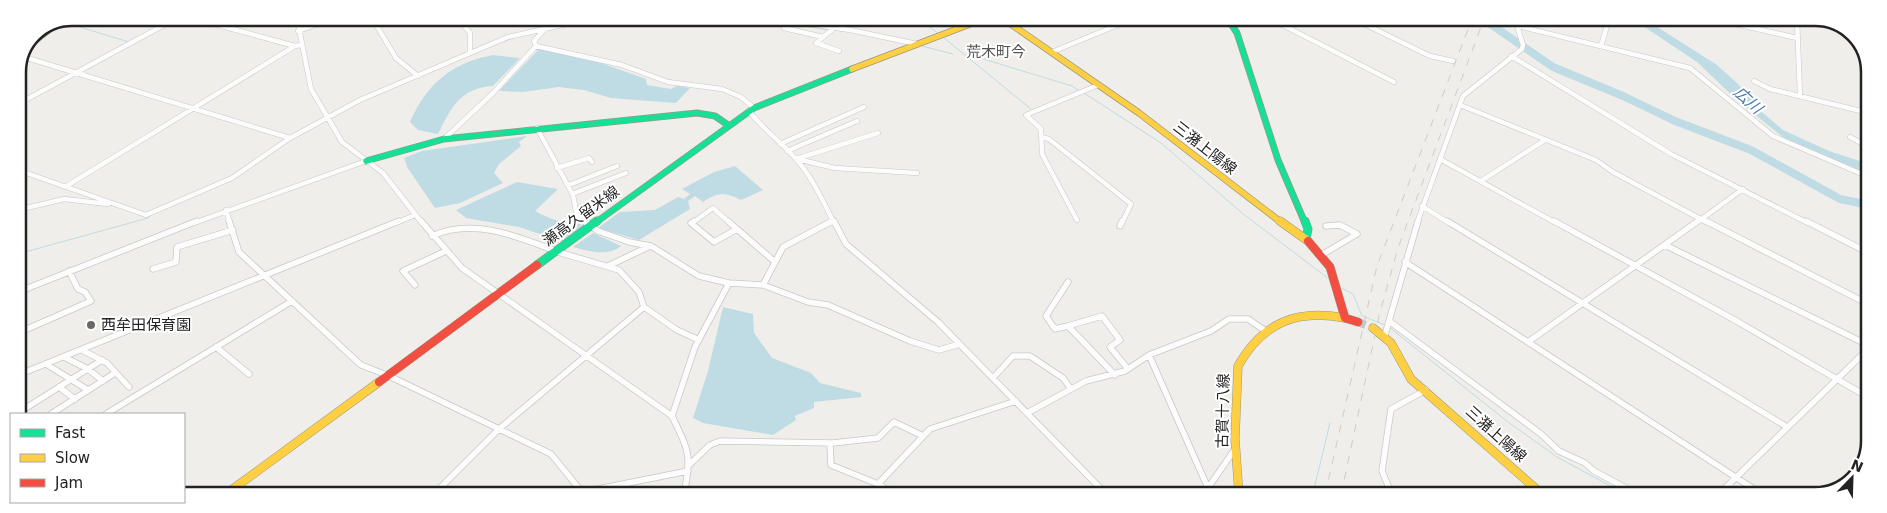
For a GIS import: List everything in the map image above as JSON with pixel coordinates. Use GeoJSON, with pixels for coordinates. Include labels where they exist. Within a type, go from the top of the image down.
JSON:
{"type":"FeatureCollection","features":[{"type":"Feature","properties":{"kind":"main road","name":"瀬高久留米線"},"geometry":{"type":"LineString","coordinates":[[235,487],[728,125],[752,110],[805,87],[965,26]]}},
{"type":"Feature","properties":{"kind":"main road","name":"三潴上陽線"},"geometry":{"type":"LineString","coordinates":[[1014,26],[1153,124],[1270,214],[1306,239],[1323,254],[1336,277],[1341,307],[1345,318]]}},
{"type":"Feature","properties":{"kind":"main road"},"geometry":{"type":"LineString","coordinates":[[1232,26],[1243,49],[1278,160],[1308,230],[1306,239]]}},
{"type":"Feature","properties":{"kind":"main road"},"geometry":{"type":"LineString","coordinates":[[366,161],[444,139],[536,128],[697,113],[715,116],[728,125]]}},
{"type":"Feature","properties":{"kind":"main road","name":"古賀十八線"},"geometry":{"type":"LineString","coordinates":[[1237,487],[1235,450],[1238,366],[1247,348],[1267,332],[1300,316],[1310,314],[1345,318]]}},
{"type":"Feature","properties":{"kind":"main road"},"geometry":{"type":"LineString","coordinates":[[1345,318],[1358,322]]}},
{"type":"Feature","properties":{"kind":"main road","name":"三潴上陽線"},"geometry":{"type":"LineString","coordinates":[[1373,328],[1385,335],[1394,345],[1400,363],[1408,374],[1534,487]]}},
{"type":"Feature","properties":{"kind":"street"},"geometry":{"type":"LineString","coordinates":[[26,100],[162,26]]}},
{"type":"Feature","properties":{"kind":"street"},"geometry":{"type":"LineString","coordinates":[[221,26],[295,46]]}},
{"type":"Feature","properties":{"kind":"street"},"geometry":{"type":"LineString","coordinates":[[298,26],[311,89],[326,118],[342,142],[383,173],[432,236],[462,268],[672,416],[687,448],[689,468],[685,487]]}},
{"type":"Feature","properties":{"kind":"street"},"geometry":{"type":"LineString","coordinates":[[298,31],[312,26]]}},
{"type":"Feature","properties":{"kind":"street"},"geometry":{"type":"LineString","coordinates":[[377,26],[396,58],[418,76]]}},
{"type":"Feature","properties":{"kind":"street"},"geometry":{"type":"LineString","coordinates":[[464,26],[470,33],[470,53]]}},
{"type":"Feature","properties":{"kind":"street"},"geometry":{"type":"LineString","coordinates":[[536,46],[534,41],[548,26]]}},
{"type":"Feature","properties":{"kind":"street"},"geometry":{"type":"LineString","coordinates":[[26,173],[146,215],[232,178],[290,138],[360,100],[508,37],[561,26]]}},
{"type":"Feature","properties":{"kind":"street"},"geometry":{"type":"LineString","coordinates":[[821,26],[917,44]]}},
{"type":"Feature","properties":{"kind":"street"},"geometry":{"type":"LineString","coordinates":[[1052,52],[1115,26]]}},
{"type":"Feature","properties":{"kind":"street"},"geometry":{"type":"LineString","coordinates":[[1285,26],[1394,82]]}},
{"type":"Feature","properties":{"kind":"street"},"geometry":{"type":"LineString","coordinates":[[1368,26],[1430,56],[1453,61]]}},
{"type":"Feature","properties":{"kind":"street"},"geometry":{"type":"LineString","coordinates":[[1385,335],[1422,206],[1463,96],[1523,45],[1518,39],[1518,26],[1690,68],[1772,136],[1861,173]]}},
{"type":"Feature","properties":{"kind":"street"},"geometry":{"type":"LineString","coordinates":[[1601,46],[1607,26]]}},
{"type":"Feature","properties":{"kind":"street"},"geometry":{"type":"LineString","coordinates":[[1745,26],[1797,38]]}},
{"type":"Feature","properties":{"kind":"street"},"geometry":{"type":"LineString","coordinates":[[1797,26],[1800,95]]}},
{"type":"Feature","properties":{"kind":"street"},"geometry":{"type":"LineString","coordinates":[[784,28],[823,37]]}},
{"type":"Feature","properties":{"kind":"street"},"geometry":{"type":"LineString","coordinates":[[834,28],[816,43],[839,51]]}},
{"type":"Feature","properties":{"kind":"street"},"geometry":{"type":"LineString","coordinates":[[65,187],[295,46],[301,45]]}},
{"type":"Feature","properties":{"kind":"street"},"geometry":{"type":"LineString","coordinates":[[536,46],[622,65],[668,82],[723,89],[741,97],[752,110],[761,127],[796,159],[815,187],[846,244],[938,322],[1099,487]]}},
{"type":"Feature","properties":{"kind":"street"},"geometry":{"type":"LineString","coordinates":[[444,139],[493,93],[536,46]]}},
{"type":"Feature","properties":{"kind":"street"},"geometry":{"type":"LineString","coordinates":[[1511,56],[1671,154],[1861,249]]}},
{"type":"Feature","properties":{"kind":"street"},"geometry":{"type":"LineString","coordinates":[[29,58],[290,138]]}},
{"type":"Feature","properties":{"kind":"street"},"geometry":{"type":"LineString","coordinates":[[1754,81],[1770,89],[1861,111]]}},
{"type":"Feature","properties":{"kind":"street"},"geometry":{"type":"LineString","coordinates":[[1077,220],[1042,154],[1041,129],[1026,115],[1098,85]]}},
{"type":"Feature","properties":{"kind":"street"},"geometry":{"type":"LineString","coordinates":[[1460,105],[1596,160],[1613,172],[1701,219],[1861,300]]}},
{"type":"Feature","properties":{"kind":"street"},"geometry":{"type":"LineString","coordinates":[[780,144],[864,106]]}},
{"type":"Feature","properties":{"kind":"street"},"geometry":{"type":"LineString","coordinates":[[787,151],[857,121]]}},
{"type":"Feature","properties":{"kind":"street"},"geometry":{"type":"LineString","coordinates":[[536,128],[541,144],[569,185],[578,208],[577,216],[592,226],[629,242],[651,246],[699,276],[730,283],[763,285],[808,302],[828,305],[910,341],[939,350],[960,344]]}},
{"type":"Feature","properties":{"kind":"street"},"geometry":{"type":"LineString","coordinates":[[796,159],[878,133]]}},
{"type":"Feature","properties":{"kind":"street"},"geometry":{"type":"LineString","coordinates":[[1042,137],[1049,139],[1131,204],[1120,226]]}},
{"type":"Feature","properties":{"kind":"street"},"geometry":{"type":"LineString","coordinates":[[1850,137],[1861,143]]}},
{"type":"Feature","properties":{"kind":"street"},"geometry":{"type":"LineString","coordinates":[[1481,181],[1545,140]]}},
{"type":"Feature","properties":{"kind":"street"},"geometry":{"type":"LineString","coordinates":[[557,168],[589,158],[592,162]]}},
{"type":"Feature","properties":{"kind":"street"},"geometry":{"type":"LineString","coordinates":[[796,159],[835,168],[917,173]]}},
{"type":"Feature","properties":{"kind":"street"},"geometry":{"type":"LineString","coordinates":[[1440,159],[1733,319],[1861,393]]}},
{"type":"Feature","properties":{"kind":"street"},"geometry":{"type":"LineString","coordinates":[[26,289],[226,210],[366,161]]}},
{"type":"Feature","properties":{"kind":"street"},"geometry":{"type":"LineString","coordinates":[[569,185],[617,166]]}},
{"type":"Feature","properties":{"kind":"street"},"geometry":{"type":"LineString","coordinates":[[572,194],[626,173]]}},
{"type":"Feature","properties":{"kind":"street"},"geometry":{"type":"LineString","coordinates":[[1528,342],[1743,189]]}},
{"type":"Feature","properties":{"kind":"street"},"geometry":{"type":"LineString","coordinates":[[26,208],[64,199],[118,205]]}},
{"type":"Feature","properties":{"kind":"street"},"geometry":{"type":"LineString","coordinates":[[1422,206],[1787,427]]}},
{"type":"Feature","properties":{"kind":"street"},"geometry":{"type":"LineString","coordinates":[[738,229],[714,242],[691,223],[713,208],[738,229],[775,262]]}},
{"type":"Feature","properties":{"kind":"street"},"geometry":{"type":"LineString","coordinates":[[226,210],[239,252],[361,365],[387,375],[551,454],[578,487]]}},
{"type":"Feature","properties":{"kind":"street"},"geometry":{"type":"LineString","coordinates":[[26,372],[415,215]]}},
{"type":"Feature","properties":{"kind":"street"},"geometry":{"type":"LineString","coordinates":[[763,285],[784,247],[833,221]]}},
{"type":"Feature","properties":{"kind":"street"},"geometry":{"type":"LineString","coordinates":[[1323,254],[1357,234],[1340,224],[1326,226]]}},
{"type":"Feature","properties":{"kind":"street"},"geometry":{"type":"LineString","coordinates":[[432,236],[453,228],[471,228],[525,239],[556,251],[619,270],[639,292],[644,307],[677,330],[699,340]]}},
{"type":"Feature","properties":{"kind":"street"},"geometry":{"type":"LineString","coordinates":[[153,269],[176,262],[177,247],[233,230]]}},
{"type":"Feature","properties":{"kind":"street"},"geometry":{"type":"LineString","coordinates":[[1666,245],[1861,342]]}},
{"type":"Feature","properties":{"kind":"street"},"geometry":{"type":"LineString","coordinates":[[608,266],[651,246]]}},
{"type":"Feature","properties":{"kind":"street"},"geometry":{"type":"LineString","coordinates":[[415,285],[403,271],[446,251]]}},
{"type":"Feature","properties":{"kind":"street"},"geometry":{"type":"LineString","coordinates":[[1405,262],[1750,487]]}},
{"type":"Feature","properties":{"kind":"street"},"geometry":{"type":"LineString","coordinates":[[26,329],[91,301],[85,292],[78,288],[69,271]]}},
{"type":"Feature","properties":{"kind":"street"},"geometry":{"type":"LineString","coordinates":[[1068,282],[1046,316],[1055,329],[1102,316],[1120,340],[1110,347],[1128,369]]}},
{"type":"Feature","properties":{"kind":"street"},"geometry":{"type":"LineString","coordinates":[[672,416],[699,340],[730,283]]}},
{"type":"Feature","properties":{"kind":"street"},"geometry":{"type":"LineString","coordinates":[[108,413],[292,300]]}},
{"type":"Feature","properties":{"kind":"street"},"geometry":{"type":"LineString","coordinates":[[441,487],[499,429],[644,307]]}},
{"type":"Feature","properties":{"kind":"street"},"geometry":{"type":"LineString","coordinates":[[1028,413],[1086,381],[1128,369],[1149,355],[1211,331],[1230,319],[1248,318],[1267,332]]}},
{"type":"Feature","properties":{"kind":"street"},"geometry":{"type":"LineString","coordinates":[[1389,321],[1541,434],[1559,451],[1586,463],[1594,471],[1624,487]]}},
{"type":"Feature","properties":{"kind":"street"},"geometry":{"type":"LineString","coordinates":[[1068,326],[1081,344],[1099,356],[1115,374]]}},
{"type":"Feature","properties":{"kind":"street"},"geometry":{"type":"LineString","coordinates":[[216,347],[249,374]]}},
{"type":"Feature","properties":{"kind":"street"},"geometry":{"type":"LineString","coordinates":[[82,350],[107,363],[129,387]]}},
{"type":"Feature","properties":{"kind":"street"},"geometry":{"type":"LineString","coordinates":[[1149,355],[1208,487]]}},
{"type":"Feature","properties":{"kind":"street"},"geometry":{"type":"LineString","coordinates":[[993,378],[1013,356],[1030,356],[1063,378],[1071,389]]}},
{"type":"Feature","properties":{"kind":"street"},"geometry":{"type":"LineString","coordinates":[[1726,487],[1861,356]]}},
{"type":"Feature","properties":{"kind":"street"},"geometry":{"type":"LineString","coordinates":[[64,357],[88,369],[103,380]]}},
{"type":"Feature","properties":{"kind":"street"},"geometry":{"type":"LineString","coordinates":[[26,408],[102,360]]}},
{"type":"Feature","properties":{"kind":"street"},"geometry":{"type":"LineString","coordinates":[[46,364],[88,390]]}},
{"type":"Feature","properties":{"kind":"street"},"geometry":{"type":"LineString","coordinates":[[53,413],[115,373]]}},
{"type":"Feature","properties":{"kind":"street"},"geometry":{"type":"LineString","coordinates":[[59,387],[75,399]]}},
{"type":"Feature","properties":{"kind":"street"},"geometry":{"type":"LineString","coordinates":[[1389,487],[1382,471],[1391,409],[1426,390]]}},
{"type":"Feature","properties":{"kind":"street"},"geometry":{"type":"LineString","coordinates":[[878,484],[930,429],[1016,401]]}},
{"type":"Feature","properties":{"kind":"street"},"geometry":{"type":"LineString","coordinates":[[604,487],[689,468],[710,445],[720,441],[830,443],[878,438],[894,422],[924,436]]}},
{"type":"Feature","properties":{"kind":"street"},"geometry":{"type":"LineString","coordinates":[[830,443],[831,465],[884,487]]}},
{"type":"Feature","properties":{"kind":"street"},"geometry":{"type":"LineString","coordinates":[[1209,487],[1235,450]]}},
{"type":"Feature","properties":{"kind":"water","name":"広川"},"geometry":{"type":"Polygon","coordinates":[[[1643,26],[1656,26],[1717,65],[1738,84],[1763,113],[1783,130],[1829,151],[1861,161],[1861,172],[1784,138],[1738,101],[1697,62],[1643,26]]]}},
{"type":"Feature","properties":{"kind":"water"},"geometry":{"type":"Polygon","coordinates":[[[539,49],[595,61],[646,79],[647,85],[671,89],[677,86],[690,88],[676,103],[611,98],[584,90],[559,87],[523,92],[499,91],[539,49]]]}},
{"type":"Feature","properties":{"kind":"water"},"geometry":{"type":"Polygon","coordinates":[[[493,55],[520,58],[493,86],[472,91],[458,101],[447,116],[438,134],[418,130],[410,122],[424,96],[443,77],[465,63],[493,55]]]}},
{"type":"Feature","properties":{"kind":"water"},"geometry":{"type":"Polygon","coordinates":[[[527,136],[519,142],[521,146],[499,164],[494,173],[503,183],[460,203],[435,208],[407,167],[404,158],[422,151],[527,136]]]}},
{"type":"Feature","properties":{"kind":"water"},"geometry":{"type":"Polygon","coordinates":[[[735,166],[763,190],[741,200],[722,194],[713,196],[703,202],[695,196],[688,201],[690,209],[639,240],[598,228],[620,212],[655,210],[678,197],[684,199],[690,194],[682,189],[714,172],[735,166]]]}},
{"type":"Feature","properties":{"kind":"water"},"geometry":{"type":"Polygon","coordinates":[[[517,182],[558,189],[535,211],[556,220],[584,226],[563,242],[519,227],[466,218],[456,210],[517,182]]]}},
{"type":"Feature","properties":{"kind":"water"},"geometry":{"type":"Polygon","coordinates":[[[593,233],[621,246],[604,252],[573,247],[593,233]]]}},
{"type":"Feature","properties":{"kind":"water"},"geometry":{"type":"Polygon","coordinates":[[[723,307],[753,314],[754,333],[772,358],[811,373],[820,383],[861,393],[861,397],[814,402],[814,408],[795,416],[796,420],[773,435],[703,423],[693,418],[708,371],[723,307]]]}},
{"type":"Feature","properties":{"kind":"waterway"},"geometry":{"type":"LineString","coordinates":[[81,26],[129,42]]}},
{"type":"Feature","properties":{"kind":"waterway"},"geometry":{"type":"LineString","coordinates":[[805,26],[830,30]]}},
{"type":"Feature","properties":{"kind":"waterway"},"geometry":{"type":"LineString","coordinates":[[928,26],[939,34]]}},
{"type":"Feature","properties":{"kind":"waterway"},"geometry":{"type":"LineString","coordinates":[[1493,26],[1553,67],[1623,96],[1675,121],[1751,150],[1840,199],[1861,203]]}},
{"type":"Feature","properties":{"kind":"waterway"},"geometry":{"type":"LineString","coordinates":[[834,30],[842,31]]}},
{"type":"Feature","properties":{"kind":"waterway"},"geometry":{"type":"LineString","coordinates":[[502,42],[513,38]]}},
{"type":"Feature","properties":{"kind":"waterway"},"geometry":{"type":"LineString","coordinates":[[944,38],[1031,109]]}},
{"type":"Feature","properties":{"kind":"waterway"},"geometry":{"type":"LineString","coordinates":[[883,39],[891,41]]}},
{"type":"Feature","properties":{"kind":"waterway"},"geometry":{"type":"LineString","coordinates":[[922,46],[953,54]]}},
{"type":"Feature","properties":{"kind":"waterway"},"geometry":{"type":"LineString","coordinates":[[967,54],[1072,86],[1080,91]]}},
{"type":"Feature","properties":{"kind":"waterway"},"geometry":{"type":"LineString","coordinates":[[1084,93],[1161,143],[1242,213],[1333,282]]}},
{"type":"Feature","properties":{"kind":"waterway"},"geometry":{"type":"LineString","coordinates":[[26,252],[148,218],[151,215]]}},
{"type":"Feature","properties":{"kind":"waterway"},"geometry":{"type":"LineString","coordinates":[[1342,288],[1353,294],[1362,316],[1385,325]]}},
{"type":"Feature","properties":{"kind":"waterway"},"geometry":{"type":"LineString","coordinates":[[1389,327],[1508,422],[1557,457],[1612,487]]}},
{"type":"Feature","properties":{"kind":"waterway"},"geometry":{"type":"LineString","coordinates":[[1314,487],[1330,423]]}},
{"type":"Feature","properties":{"kind":"tunnel"},"geometry":{"type":"LineString","coordinates":[[1358,322],[1373,328]]}},
{"type":"Feature","properties":{"kind":"railway"},"geometry":{"type":"LineString","coordinates":[[1327,487],[1377,266],[1469,26]]}},
{"type":"Feature","properties":{"kind":"railway"},"geometry":{"type":"LineString","coordinates":[[1343,487],[1379,316],[1398,248],[1481,26]]}},
{"type":"Feature","properties":{"kind":"traffic: fast"},"geometry":{"type":"LineString","coordinates":[[1232,26],[1243,49],[1278,160],[1308,229],[1306,239]]}},
{"type":"Feature","properties":{"kind":"traffic: fast"},"geometry":{"type":"LineString","coordinates":[[537,265],[736,119],[754,108],[852,69]]}},
{"type":"Feature","properties":{"kind":"traffic: fast"},"geometry":{"type":"LineString","coordinates":[[366,161],[444,139],[697,113],[715,116],[728,125]]}},
{"type":"Feature","properties":{"kind":"traffic: slow"},"geometry":{"type":"LineString","coordinates":[[852,69],[965,26]]}},
{"type":"Feature","properties":{"kind":"traffic: slow"},"geometry":{"type":"LineString","coordinates":[[1014,26],[1139,113],[1253,202],[1308,241]]}},
{"type":"Feature","properties":{"kind":"traffic: slow"},"geometry":{"type":"LineString","coordinates":[[1238,487],[1235,439],[1238,366],[1244,356],[1259,338],[1277,325],[1288,320],[1310,314],[1345,318]]}},
{"type":"Feature","properties":{"kind":"traffic: slow"},"geometry":{"type":"LineString","coordinates":[[1373,328],[1391,343],[1411,379],[1534,487]]}},
{"type":"Feature","properties":{"kind":"traffic: slow"},"geometry":{"type":"LineString","coordinates":[[236,487],[379,382]]}},
{"type":"Feature","properties":{"kind":"traffic: jam"},"geometry":{"type":"LineString","coordinates":[[1308,241],[1324,258],[1334,275],[1345,318],[1358,322]]}},
{"type":"Feature","properties":{"kind":"traffic: jam"},"geometry":{"type":"LineString","coordinates":[[379,382],[537,265]]}},
{"type":"Feature","properties":{"kind":"place","name":"西牟田保育園"},"geometry":{"type":"Point","coordinates":[91,325]}},
{"type":"Feature","properties":{"kind":"district","name":"荒木町今"},"geometry":{"type":"Point","coordinates":[996,52]}}]}
